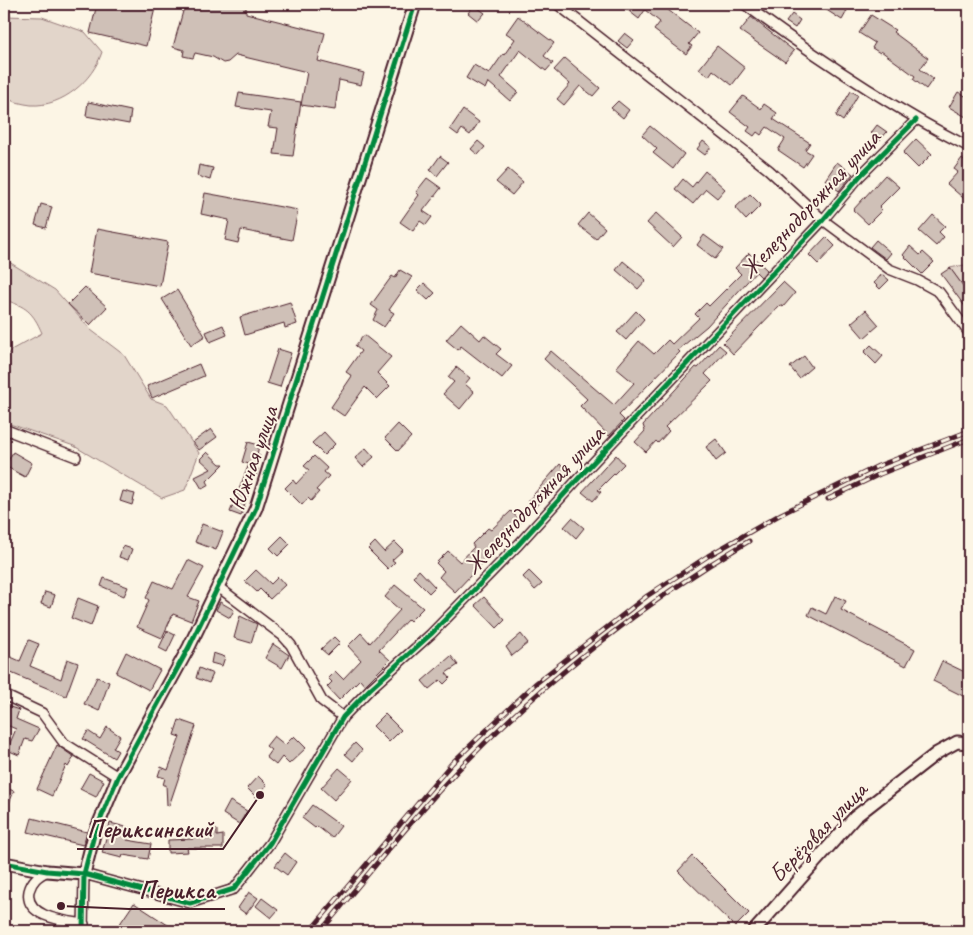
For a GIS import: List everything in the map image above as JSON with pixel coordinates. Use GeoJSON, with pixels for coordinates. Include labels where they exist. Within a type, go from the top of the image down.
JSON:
{"type":"FeatureCollection","features":[{"type":"Feature","properties":{"kind":"street","name":"Южная улица"},"geometry":{"type":"LineString","coordinates":[[84,874],[94,835],[118,777],[189,646],[256,508],[336,260],[376,124],[415,4]]}},
{"type":"Feature","properties":{"kind":"street"},"geometry":{"type":"LineString","coordinates":[[557,4],[768,170],[823,220],[889,270],[917,280],[939,292],[969,333]]}},
{"type":"Feature","properties":{"kind":"street"},"geometry":{"type":"LineString","coordinates":[[744,4],[796,42],[916,120],[969,147]]}},
{"type":"Feature","properties":{"kind":"street","name":"Железнодорожная улица"},"geometry":{"type":"LineString","coordinates":[[84,874],[190,902],[234,889],[270,843],[343,717],[370,689],[431,634],[518,545],[587,469],[823,220],[860,176],[916,120]]}},
{"type":"Feature","properties":{"kind":"street"},"geometry":{"type":"LineString","coordinates":[[4,429],[76,457]]}},
{"type":"Feature","properties":{"kind":"street"},"geometry":{"type":"LineString","coordinates":[[217,586],[291,645],[322,701],[343,717]]}},
{"type":"Feature","properties":{"kind":"street"},"geometry":{"type":"LineString","coordinates":[[4,694],[42,713],[64,743],[118,777]]}},
{"type":"Feature","properties":{"kind":"street","name":"Берёзовая улица"},"geometry":{"type":"LineString","coordinates":[[754,931],[855,817],[937,753],[957,742],[969,743]]}},
{"type":"Feature","properties":{"kind":"street"},"geometry":{"type":"LineString","coordinates":[[4,863],[47,871],[84,874],[84,928],[43,914],[34,908],[28,895],[30,886],[36,877],[47,871]]}},
{"type":"Feature","properties":{"kind":"shaded area"},"geometry":{"type":"Polygon","coordinates":[[[4,16],[42,17],[85,32],[102,52],[98,62],[84,82],[75,90],[54,101],[31,105],[4,98],[4,16]]]}},
{"type":"Feature","properties":{"kind":"shaded area"},"geometry":{"type":"Polygon","coordinates":[[[4,259],[55,290],[91,330],[124,355],[151,399],[167,405],[199,453],[185,490],[162,498],[74,446],[4,422],[5,358],[11,350],[42,333],[28,311],[4,300],[4,259]]]}},
{"type":"Feature","properties":{"kind":"shaded area"},"geometry":{"type":"Polygon","coordinates":[[[969,264],[969,294],[950,268],[969,264]]]}},
{"type":"Feature","properties":{"kind":"building"},"geometry":{"type":"Polygon","coordinates":[[[97,4],[156,4],[146,46],[90,33],[97,4]]]}},
{"type":"Feature","properties":{"kind":"building"},"geometry":{"type":"Polygon","coordinates":[[[185,4],[246,4],[246,13],[325,33],[318,61],[364,73],[361,85],[339,80],[335,110],[301,105],[307,72],[236,55],[228,62],[223,63],[213,57],[195,53],[193,58],[183,56],[184,50],[173,47],[185,4]]]}},
{"type":"Feature","properties":{"kind":"building"},"geometry":{"type":"Polygon","coordinates":[[[620,4],[672,4],[668,10],[698,33],[689,44],[692,46],[686,54],[654,30],[660,22],[645,10],[639,19],[620,4]]]}},
{"type":"Feature","properties":{"kind":"building"},"geometry":{"type":"Polygon","coordinates":[[[817,4],[843,4],[841,7],[847,11],[842,20],[817,4]]]}},
{"type":"Feature","properties":{"kind":"building"},"geometry":{"type":"Polygon","coordinates":[[[474,5],[485,13],[478,21],[468,13],[474,5]]]}},
{"type":"Feature","properties":{"kind":"building"},"geometry":{"type":"Polygon","coordinates":[[[792,14],[800,20],[795,28],[786,22],[792,14]]]}},
{"type":"Feature","properties":{"kind":"building"},"geometry":{"type":"Polygon","coordinates":[[[871,15],[895,30],[893,32],[928,58],[920,69],[933,79],[926,89],[913,79],[915,76],[881,51],[880,53],[872,48],[875,43],[859,33],[871,15]]]}},
{"type":"Feature","properties":{"kind":"building"},"geometry":{"type":"Polygon","coordinates":[[[518,16],[554,43],[544,56],[553,63],[546,71],[520,50],[501,77],[518,92],[510,101],[488,82],[485,89],[466,78],[474,65],[489,74],[515,39],[506,33],[518,16]]]}},
{"type":"Feature","properties":{"kind":"building"},"geometry":{"type":"Polygon","coordinates":[[[751,17],[794,51],[785,62],[740,31],[751,17]]]}},
{"type":"Feature","properties":{"kind":"building"},"geometry":{"type":"Polygon","coordinates":[[[625,33],[634,40],[627,48],[618,41],[625,33]]]}},
{"type":"Feature","properties":{"kind":"building"},"geometry":{"type":"Polygon","coordinates":[[[717,46],[745,68],[732,85],[713,70],[709,76],[699,69],[717,46]]]}},
{"type":"Feature","properties":{"kind":"building"},"geometry":{"type":"Polygon","coordinates":[[[565,58],[600,88],[593,96],[580,86],[564,105],[557,99],[570,84],[554,70],[565,58]]]}},
{"type":"Feature","properties":{"kind":"building"},"geometry":{"type":"Polygon","coordinates":[[[851,91],[858,95],[843,121],[836,116],[851,91]]]}},
{"type":"Feature","properties":{"kind":"building"},"geometry":{"type":"Polygon","coordinates":[[[958,92],[969,98],[969,112],[966,117],[949,107],[958,92]]]}},
{"type":"Feature","properties":{"kind":"building"},"geometry":{"type":"Polygon","coordinates":[[[239,93],[301,102],[293,156],[274,154],[278,128],[268,127],[271,112],[236,107],[239,93]]]}},
{"type":"Feature","properties":{"kind":"building"},"geometry":{"type":"Polygon","coordinates":[[[743,96],[761,109],[764,104],[777,113],[773,119],[810,143],[805,150],[812,154],[803,167],[778,150],[785,139],[767,127],[761,135],[757,132],[754,136],[747,131],[750,127],[730,112],[743,96]]]}},
{"type":"Feature","properties":{"kind":"building"},"geometry":{"type":"Polygon","coordinates":[[[618,101],[629,110],[623,118],[611,108],[618,101]]]}},
{"type":"Feature","properties":{"kind":"building"},"geometry":{"type":"Polygon","coordinates":[[[88,102],[131,111],[129,124],[86,116],[88,102]]]}},
{"type":"Feature","properties":{"kind":"building"},"geometry":{"type":"Polygon","coordinates":[[[463,110],[479,122],[470,135],[462,129],[458,135],[450,129],[463,110]]]}},
{"type":"Feature","properties":{"kind":"building"},"geometry":{"type":"Polygon","coordinates":[[[877,125],[887,132],[880,140],[871,133],[877,125]]]}},
{"type":"Feature","properties":{"kind":"building"},"geometry":{"type":"Polygon","coordinates":[[[650,126],[684,154],[673,169],[653,153],[657,149],[642,135],[650,126]]]}},
{"type":"Feature","properties":{"kind":"building"},"geometry":{"type":"Polygon","coordinates":[[[916,139],[932,154],[918,168],[903,153],[916,139]]]}},
{"type":"Feature","properties":{"kind":"building"},"geometry":{"type":"Polygon","coordinates":[[[478,141],[485,147],[478,155],[471,149],[478,141]]]}},
{"type":"Feature","properties":{"kind":"building"},"geometry":{"type":"Polygon","coordinates":[[[703,141],[711,147],[705,155],[697,149],[703,141]]]}},
{"type":"Feature","properties":{"kind":"building"},"geometry":{"type":"Polygon","coordinates":[[[440,156],[448,162],[437,176],[430,170],[440,156]]]}},
{"type":"Feature","properties":{"kind":"building"},"geometry":{"type":"Polygon","coordinates":[[[962,158],[969,164],[969,203],[947,184],[958,172],[954,169],[962,158]]]}},
{"type":"Feature","properties":{"kind":"building"},"geometry":{"type":"Polygon","coordinates":[[[837,162],[853,174],[839,191],[825,180],[837,162]]]}},
{"type":"Feature","properties":{"kind":"building"},"geometry":{"type":"Polygon","coordinates":[[[199,165],[213,168],[210,180],[197,176],[199,165]]]}},
{"type":"Feature","properties":{"kind":"building"},"geometry":{"type":"Polygon","coordinates":[[[508,169],[523,182],[512,195],[496,182],[508,169]]]}},
{"type":"Feature","properties":{"kind":"building"},"geometry":{"type":"Polygon","coordinates":[[[705,171],[725,189],[717,198],[706,189],[693,204],[675,189],[683,179],[692,187],[705,171]]]}},
{"type":"Feature","properties":{"kind":"building"},"geometry":{"type":"Polygon","coordinates":[[[885,175],[899,187],[879,207],[882,210],[868,224],[853,210],[885,175]]]}},
{"type":"Feature","properties":{"kind":"building"},"geometry":{"type":"Polygon","coordinates":[[[427,178],[441,188],[423,211],[432,217],[426,225],[420,221],[413,231],[400,222],[419,195],[416,192],[427,178]]]}},
{"type":"Feature","properties":{"kind":"building"},"geometry":{"type":"Polygon","coordinates":[[[205,193],[298,210],[292,240],[241,230],[238,243],[225,240],[229,220],[201,214],[205,193]]]}},
{"type":"Feature","properties":{"kind":"building"},"geometry":{"type":"Polygon","coordinates":[[[750,194],[761,205],[746,220],[735,208],[750,194]]]}},
{"type":"Feature","properties":{"kind":"building"},"geometry":{"type":"Polygon","coordinates":[[[41,204],[52,207],[46,228],[35,225],[41,204]]]}},
{"type":"Feature","properties":{"kind":"building"},"geometry":{"type":"Polygon","coordinates":[[[588,213],[605,228],[596,239],[578,225],[588,213]]]}},
{"type":"Feature","properties":{"kind":"building"},"geometry":{"type":"Polygon","coordinates":[[[656,213],[682,237],[673,247],[647,223],[656,213]]]}},
{"type":"Feature","properties":{"kind":"building"},"geometry":{"type":"Polygon","coordinates":[[[933,215],[945,226],[939,232],[944,237],[936,246],[919,231],[933,215]]]}},
{"type":"Feature","properties":{"kind":"building"},"geometry":{"type":"Polygon","coordinates":[[[97,229],[168,242],[160,286],[89,273],[97,229]]]}},
{"type":"Feature","properties":{"kind":"building"},"geometry":{"type":"Polygon","coordinates":[[[704,235],[723,249],[715,259],[697,245],[704,235]]]}},
{"type":"Feature","properties":{"kind":"building"},"geometry":{"type":"Polygon","coordinates":[[[826,237],[835,246],[818,264],[809,255],[826,237]]]}},
{"type":"Feature","properties":{"kind":"building"},"geometry":{"type":"Polygon","coordinates":[[[876,240],[891,253],[886,259],[870,247],[876,240]]]}},
{"type":"Feature","properties":{"kind":"building"},"geometry":{"type":"Polygon","coordinates":[[[910,246],[920,255],[923,252],[934,262],[922,274],[903,255],[910,246]]]}},
{"type":"Feature","properties":{"kind":"building"},"geometry":{"type":"Polygon","coordinates":[[[749,253],[767,270],[761,277],[756,272],[707,326],[678,350],[680,352],[619,415],[624,420],[609,436],[580,406],[587,399],[544,359],[551,351],[614,405],[634,383],[616,368],[639,341],[654,354],[668,340],[672,344],[699,318],[695,314],[706,303],[709,306],[741,274],[735,268],[749,253]]]}},
{"type":"Feature","properties":{"kind":"building"},"geometry":{"type":"Polygon","coordinates":[[[623,261],[646,280],[638,289],[616,270],[623,261]]]}},
{"type":"Feature","properties":{"kind":"building"},"geometry":{"type":"Polygon","coordinates":[[[950,268],[969,294],[969,312],[941,274],[950,268]]]}},
{"type":"Feature","properties":{"kind":"building"},"geometry":{"type":"Polygon","coordinates":[[[400,270],[412,277],[389,310],[394,313],[384,327],[373,320],[378,310],[371,305],[392,276],[395,278],[400,270]]]}},
{"type":"Feature","properties":{"kind":"building"},"geometry":{"type":"Polygon","coordinates":[[[882,274],[889,280],[880,289],[874,283],[882,274]]]}},
{"type":"Feature","properties":{"kind":"building"},"geometry":{"type":"Polygon","coordinates":[[[783,282],[795,293],[783,307],[780,305],[733,354],[723,343],[783,282]]]}},
{"type":"Feature","properties":{"kind":"building"},"geometry":{"type":"Polygon","coordinates":[[[424,283],[435,293],[428,300],[417,290],[424,283]]]}},
{"type":"Feature","properties":{"kind":"building"},"geometry":{"type":"Polygon","coordinates":[[[85,287],[107,307],[90,325],[68,304],[85,287]]]}},
{"type":"Feature","properties":{"kind":"building"},"geometry":{"type":"Polygon","coordinates":[[[177,290],[205,336],[191,345],[162,299],[177,290]]]}},
{"type":"Feature","properties":{"kind":"building"},"geometry":{"type":"Polygon","coordinates":[[[290,302],[297,324],[285,328],[284,323],[245,335],[240,317],[290,302]]]}},
{"type":"Feature","properties":{"kind":"building"},"geometry":{"type":"Polygon","coordinates":[[[866,310],[879,325],[864,338],[851,323],[866,310]]]}},
{"type":"Feature","properties":{"kind":"building"},"geometry":{"type":"Polygon","coordinates":[[[636,311],[644,319],[626,340],[617,332],[636,311]]]}},
{"type":"Feature","properties":{"kind":"building"},"geometry":{"type":"Polygon","coordinates":[[[461,323],[480,340],[484,335],[501,349],[496,354],[512,366],[502,378],[461,346],[458,350],[446,340],[461,323]]]}},
{"type":"Feature","properties":{"kind":"building"},"geometry":{"type":"Polygon","coordinates":[[[223,325],[227,335],[210,342],[206,332],[223,325]]]}},
{"type":"Feature","properties":{"kind":"building"},"geometry":{"type":"Polygon","coordinates":[[[364,335],[391,357],[377,373],[390,386],[377,399],[365,387],[344,416],[331,407],[352,376],[346,372],[361,351],[355,346],[364,335]]]}},
{"type":"Feature","properties":{"kind":"building"},"geometry":{"type":"Polygon","coordinates":[[[719,345],[726,351],[705,374],[712,381],[665,427],[669,431],[646,452],[635,442],[645,431],[643,425],[696,367],[698,368],[719,345]]]}},
{"type":"Feature","properties":{"kind":"building"},"geometry":{"type":"Polygon","coordinates":[[[871,345],[883,356],[876,364],[864,352],[871,345]]]}},
{"type":"Feature","properties":{"kind":"building"},"geometry":{"type":"Polygon","coordinates":[[[278,349],[291,353],[280,387],[267,383],[278,349]]]}},
{"type":"Feature","properties":{"kind":"building"},"geometry":{"type":"Polygon","coordinates":[[[804,356],[812,367],[799,378],[790,367],[804,356]]]}},
{"type":"Feature","properties":{"kind":"building"},"geometry":{"type":"Polygon","coordinates":[[[199,364],[204,376],[152,398],[147,386],[199,364]]]}},
{"type":"Feature","properties":{"kind":"building"},"geometry":{"type":"Polygon","coordinates":[[[456,367],[470,378],[465,384],[474,392],[460,409],[443,394],[454,382],[448,377],[456,367]]]}},
{"type":"Feature","properties":{"kind":"building"},"geometry":{"type":"Polygon","coordinates":[[[398,424],[411,437],[398,451],[385,438],[398,424]]]}},
{"type":"Feature","properties":{"kind":"building"},"geometry":{"type":"Polygon","coordinates":[[[211,429],[217,437],[199,450],[193,442],[211,429]]]}},
{"type":"Feature","properties":{"kind":"building"},"geometry":{"type":"Polygon","coordinates":[[[324,432],[335,444],[324,455],[312,443],[324,432]]]}},
{"type":"Feature","properties":{"kind":"building"},"geometry":{"type":"Polygon","coordinates":[[[716,439],[726,453],[716,461],[706,447],[716,439]]]}},
{"type":"Feature","properties":{"kind":"building"},"geometry":{"type":"Polygon","coordinates":[[[248,442],[259,445],[257,455],[260,456],[256,469],[258,469],[255,478],[253,477],[241,516],[230,512],[249,464],[242,462],[248,442]]]}},
{"type":"Feature","properties":{"kind":"building"},"geometry":{"type":"Polygon","coordinates":[[[366,448],[374,457],[363,467],[355,458],[366,448]]]}},
{"type":"Feature","properties":{"kind":"building"},"geometry":{"type":"Polygon","coordinates":[[[13,452],[32,463],[25,477],[5,466],[13,452]]]}},
{"type":"Feature","properties":{"kind":"building"},"geometry":{"type":"Polygon","coordinates":[[[207,452],[220,464],[224,464],[207,481],[209,485],[202,489],[195,477],[211,469],[200,459],[207,452]]]}},
{"type":"Feature","properties":{"kind":"building"},"geometry":{"type":"Polygon","coordinates":[[[616,455],[624,464],[598,490],[601,492],[593,501],[582,492],[616,455]]]}},
{"type":"Feature","properties":{"kind":"building"},"geometry":{"type":"Polygon","coordinates":[[[314,456],[327,468],[324,472],[329,476],[316,490],[319,492],[311,501],[308,498],[302,505],[285,488],[293,480],[296,484],[309,470],[304,466],[314,456]]]}},
{"type":"Feature","properties":{"kind":"building"},"geometry":{"type":"Polygon","coordinates":[[[560,464],[567,471],[535,507],[528,501],[560,464]]]}},
{"type":"Feature","properties":{"kind":"building"},"geometry":{"type":"Polygon","coordinates":[[[123,491],[135,494],[132,505],[120,501],[123,491]]]}},
{"type":"Feature","properties":{"kind":"building"},"geometry":{"type":"Polygon","coordinates":[[[511,511],[521,522],[455,592],[439,577],[444,571],[436,563],[448,551],[460,562],[474,547],[472,544],[488,528],[491,530],[511,511]]]}},
{"type":"Feature","properties":{"kind":"building"},"geometry":{"type":"Polygon","coordinates":[[[572,518],[584,528],[576,538],[564,527],[572,518]]]}},
{"type":"Feature","properties":{"kind":"building"},"geometry":{"type":"Polygon","coordinates":[[[202,524],[223,532],[216,550],[195,542],[202,524]]]}},
{"type":"Feature","properties":{"kind":"building"},"geometry":{"type":"Polygon","coordinates":[[[282,536],[290,544],[278,556],[270,548],[282,536]]]}},
{"type":"Feature","properties":{"kind":"building"},"geometry":{"type":"Polygon","coordinates":[[[375,542],[384,552],[395,542],[403,550],[392,560],[395,562],[388,569],[368,549],[375,542]]]}},
{"type":"Feature","properties":{"kind":"building"},"geometry":{"type":"Polygon","coordinates":[[[123,546],[132,549],[128,560],[119,557],[123,546]]]}},
{"type":"Feature","properties":{"kind":"building"},"geometry":{"type":"Polygon","coordinates":[[[188,560],[204,568],[188,597],[199,601],[191,621],[173,614],[162,638],[137,627],[149,600],[146,598],[154,581],[173,589],[188,560]]]}},
{"type":"Feature","properties":{"kind":"building"},"geometry":{"type":"Polygon","coordinates":[[[256,570],[271,584],[278,577],[285,585],[270,599],[260,589],[257,592],[245,581],[256,570]]]}},
{"type":"Feature","properties":{"kind":"building"},"geometry":{"type":"Polygon","coordinates":[[[419,570],[435,587],[429,593],[413,577],[419,570]]]}},
{"type":"Feature","properties":{"kind":"building"},"geometry":{"type":"Polygon","coordinates":[[[529,571],[542,584],[535,590],[523,577],[529,571]]]}},
{"type":"Feature","properties":{"kind":"building"},"geometry":{"type":"Polygon","coordinates":[[[104,578],[128,587],[124,596],[101,586],[104,578]]]}},
{"type":"Feature","properties":{"kind":"building"},"geometry":{"type":"Polygon","coordinates":[[[395,585],[423,608],[410,621],[408,619],[379,650],[390,660],[365,685],[360,679],[339,700],[327,687],[332,682],[328,678],[335,671],[343,679],[361,660],[348,646],[361,633],[370,643],[400,610],[385,597],[395,585]]]}},
{"type":"Feature","properties":{"kind":"building"},"geometry":{"type":"Polygon","coordinates":[[[45,592],[55,595],[51,607],[41,604],[45,592]]]}},
{"type":"Feature","properties":{"kind":"building"},"geometry":{"type":"Polygon","coordinates":[[[835,596],[846,601],[841,610],[915,649],[906,666],[808,615],[812,607],[826,614],[835,596]]]}},
{"type":"Feature","properties":{"kind":"building"},"geometry":{"type":"Polygon","coordinates":[[[484,597],[505,620],[497,628],[475,605],[484,597]]]}},
{"type":"Feature","properties":{"kind":"building"},"geometry":{"type":"Polygon","coordinates":[[[78,598],[98,606],[91,626],[71,618],[78,598]]]}},
{"type":"Feature","properties":{"kind":"building"},"geometry":{"type":"Polygon","coordinates":[[[220,602],[234,610],[230,618],[216,610],[220,602]]]}},
{"type":"Feature","properties":{"kind":"building"},"geometry":{"type":"Polygon","coordinates":[[[240,616],[257,624],[251,643],[234,638],[240,616]]]}},
{"type":"Feature","properties":{"kind":"building"},"geometry":{"type":"Polygon","coordinates":[[[167,631],[175,635],[167,652],[159,648],[167,631]]]}},
{"type":"Feature","properties":{"kind":"building"},"geometry":{"type":"Polygon","coordinates":[[[521,634],[528,643],[512,656],[506,647],[521,634]]]}},
{"type":"Feature","properties":{"kind":"building"},"geometry":{"type":"Polygon","coordinates":[[[334,637],[340,643],[328,655],[321,649],[334,637]]]}},
{"type":"Feature","properties":{"kind":"building"},"geometry":{"type":"Polygon","coordinates":[[[29,640],[39,644],[30,666],[61,679],[67,659],[78,663],[66,696],[4,670],[4,654],[20,661],[29,640]]]}},
{"type":"Feature","properties":{"kind":"building"},"geometry":{"type":"Polygon","coordinates":[[[273,644],[289,655],[282,668],[265,658],[273,644]]]}},
{"type":"Feature","properties":{"kind":"building"},"geometry":{"type":"Polygon","coordinates":[[[126,652],[160,670],[149,690],[116,673],[126,652]]]}},
{"type":"Feature","properties":{"kind":"building"},"geometry":{"type":"Polygon","coordinates":[[[213,653],[225,657],[222,666],[211,663],[213,653]]]}},
{"type":"Feature","properties":{"kind":"building"},"geometry":{"type":"Polygon","coordinates":[[[451,656],[458,665],[446,673],[450,678],[444,684],[440,680],[429,689],[422,681],[451,656]]]}},
{"type":"Feature","properties":{"kind":"building"},"geometry":{"type":"Polygon","coordinates":[[[942,661],[969,674],[969,699],[933,681],[942,661]]]}},
{"type":"Feature","properties":{"kind":"building"},"geometry":{"type":"Polygon","coordinates":[[[199,668],[213,674],[209,683],[196,678],[199,668]]]}},
{"type":"Feature","properties":{"kind":"building"},"geometry":{"type":"Polygon","coordinates":[[[97,677],[109,682],[99,711],[84,704],[97,677]]]}},
{"type":"Feature","properties":{"kind":"building"},"geometry":{"type":"Polygon","coordinates":[[[4,705],[19,710],[16,719],[39,729],[32,741],[25,739],[19,755],[7,750],[16,729],[4,724],[4,705]]]}},
{"type":"Feature","properties":{"kind":"building"},"geometry":{"type":"Polygon","coordinates":[[[385,714],[401,730],[389,742],[373,726],[385,714]]]}},
{"type":"Feature","properties":{"kind":"building"},"geometry":{"type":"Polygon","coordinates":[[[179,720],[196,726],[169,806],[167,805],[166,785],[163,785],[165,778],[158,776],[161,767],[168,770],[180,737],[174,735],[179,720]]]}},
{"type":"Feature","properties":{"kind":"building"},"geometry":{"type":"Polygon","coordinates":[[[107,727],[120,736],[113,748],[118,751],[114,758],[83,739],[88,731],[100,739],[107,727]]]}},
{"type":"Feature","properties":{"kind":"building"},"geometry":{"type":"Polygon","coordinates":[[[274,736],[285,745],[294,736],[306,748],[289,764],[282,757],[276,765],[266,757],[271,750],[266,746],[274,736]]]}},
{"type":"Feature","properties":{"kind":"building"},"geometry":{"type":"Polygon","coordinates":[[[355,743],[362,750],[353,761],[345,754],[355,743]]]}},
{"type":"Feature","properties":{"kind":"building"},"geometry":{"type":"Polygon","coordinates":[[[57,745],[74,757],[68,767],[66,765],[52,796],[37,789],[57,745]]]}},
{"type":"Feature","properties":{"kind":"building"},"geometry":{"type":"Polygon","coordinates":[[[339,768],[352,779],[334,800],[321,788],[339,768]]]}},
{"type":"Feature","properties":{"kind":"building"},"geometry":{"type":"Polygon","coordinates":[[[89,773],[104,781],[96,797],[80,789],[89,773]]]}},
{"type":"Feature","properties":{"kind":"building"},"geometry":{"type":"Polygon","coordinates":[[[258,776],[267,785],[256,797],[247,788],[258,776]]]}},
{"type":"Feature","properties":{"kind":"building"},"geometry":{"type":"Polygon","coordinates":[[[6,788],[14,791],[4,816],[4,793],[6,788]]]}},
{"type":"Feature","properties":{"kind":"building"},"geometry":{"type":"Polygon","coordinates":[[[230,801],[247,811],[239,824],[223,814],[230,801]]]}},
{"type":"Feature","properties":{"kind":"building"},"geometry":{"type":"Polygon","coordinates":[[[312,805],[341,826],[332,838],[317,826],[315,828],[302,818],[312,805]]]}},
{"type":"Feature","properties":{"kind":"building"},"geometry":{"type":"Polygon","coordinates":[[[32,818],[87,832],[83,845],[28,832],[32,818]]]}},
{"type":"Feature","properties":{"kind":"building"},"geometry":{"type":"Polygon","coordinates":[[[110,823],[130,828],[127,840],[151,844],[148,859],[123,855],[122,858],[102,853],[110,823]]]}},
{"type":"Feature","properties":{"kind":"building"},"geometry":{"type":"Polygon","coordinates":[[[193,830],[217,830],[217,836],[223,835],[223,848],[187,848],[188,852],[168,853],[168,840],[193,839],[193,830]]]}},
{"type":"Feature","properties":{"kind":"building"},"geometry":{"type":"Polygon","coordinates":[[[285,853],[296,862],[287,875],[275,866],[285,853]]]}},
{"type":"Feature","properties":{"kind":"building"},"geometry":{"type":"Polygon","coordinates":[[[692,856],[749,913],[735,927],[678,871],[692,856]]]}},
{"type":"Feature","properties":{"kind":"building"},"geometry":{"type":"Polygon","coordinates":[[[249,892],[258,898],[246,914],[238,908],[249,892]]]}},
{"type":"Feature","properties":{"kind":"building"},"geometry":{"type":"Polygon","coordinates":[[[262,898],[278,910],[271,918],[256,906],[262,898]]]}},
{"type":"Feature","properties":{"kind":"building"},"geometry":{"type":"Polygon","coordinates":[[[134,903],[177,931],[115,931],[134,903]]]}},
{"type":"Feature","properties":{"kind":"railway"},"geometry":{"type":"LineString","coordinates":[[310,931],[452,763],[535,684],[647,596],[708,556],[781,514],[878,466],[969,431]]}},
{"type":"Feature","properties":{"kind":"railway"},"geometry":{"type":"LineString","coordinates":[[828,499],[880,474],[969,439]]}},
{"type":"Feature","properties":{"kind":"railway"},"geometry":{"type":"LineString","coordinates":[[321,931],[440,789],[524,706],[559,675],[633,617],[671,590],[749,541]]}},
{"type":"Feature","properties":{"kind":"cycle path"},"geometry":{"type":"LineString","coordinates":[[83,931],[84,874],[94,835],[118,777],[189,647],[256,508],[415,4]]}},
{"type":"Feature","properties":{"kind":"cycle path"},"geometry":{"type":"LineString","coordinates":[[4,863],[47,871],[84,874],[190,903],[234,889],[270,843],[343,717],[370,689],[431,634],[518,545],[587,469],[823,220],[860,176],[916,120]]}},
{"type":"Feature","properties":{"kind":"place","name":"Периксинский"},"geometry":{"type":"Point","coordinates":[260,795]}},
{"type":"Feature","properties":{"kind":"place","name":"Перикса"},"geometry":{"type":"Point","coordinates":[61,906]}}]}
